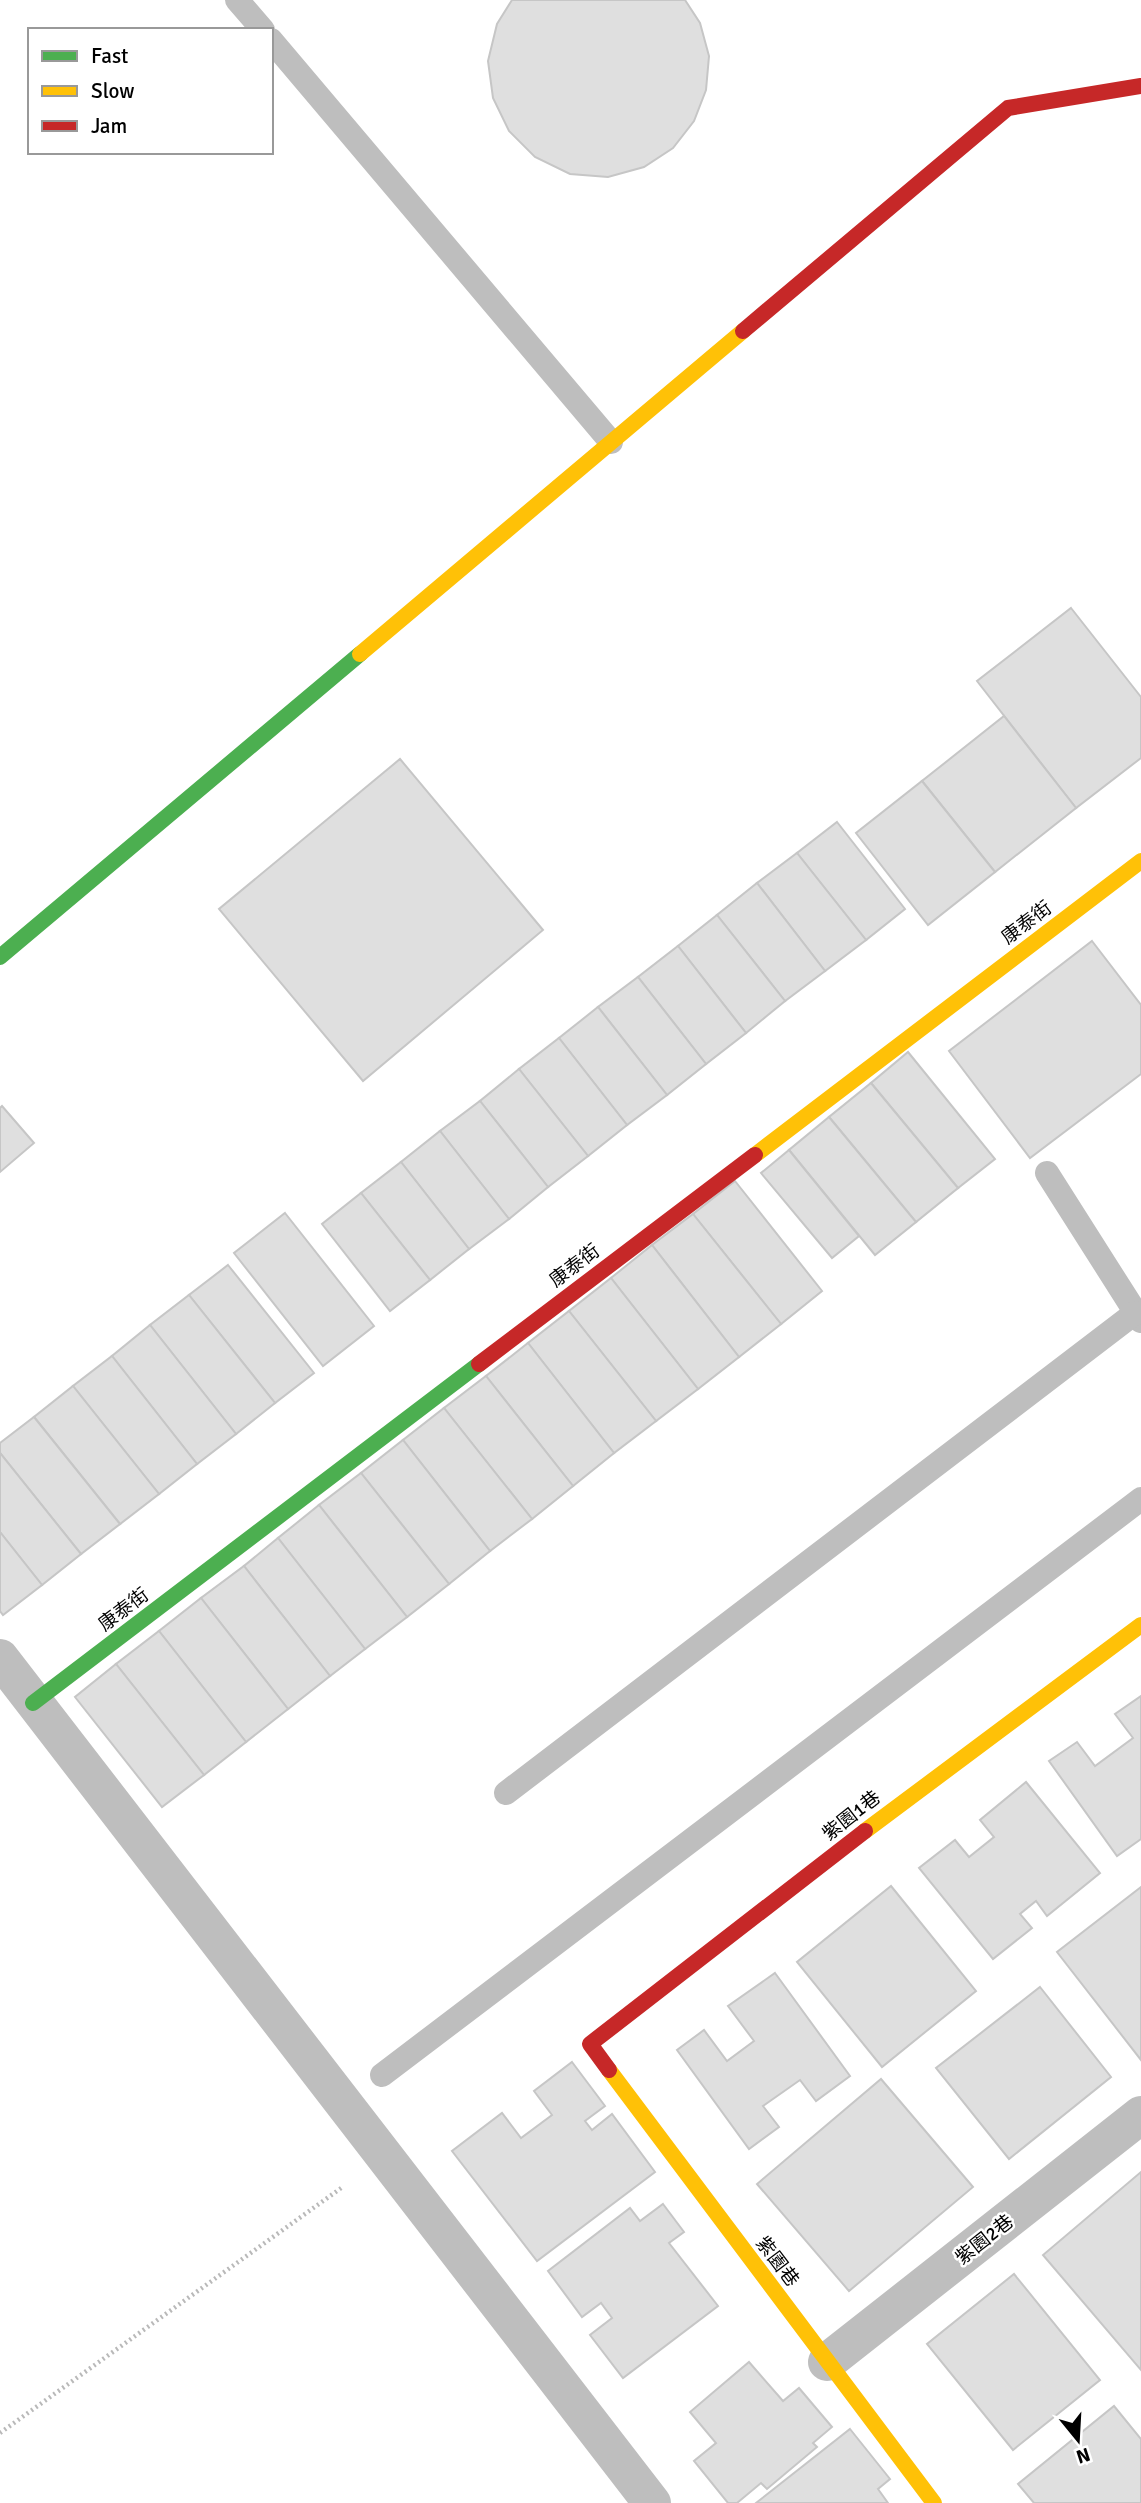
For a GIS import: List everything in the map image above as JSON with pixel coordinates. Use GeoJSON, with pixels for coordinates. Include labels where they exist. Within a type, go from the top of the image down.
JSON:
{"type":"FeatureCollection","features":[{"type":"Feature","properties":{"kind":"street"},"geometry":{"type":"LineString","coordinates":[[0,957],[1008,108],[1141,86]]}},
{"type":"Feature","properties":{"kind":"street","name":"康泰街"},"geometry":{"type":"LineString","coordinates":[[33,1703],[1141,861]]}},
{"type":"Feature","properties":{"kind":"street","name":"紫園1巷"},"geometry":{"type":"LineString","coordinates":[[590,2044],[880,1819],[1141,1625]]}},
{"type":"Feature","properties":{"kind":"street"},"geometry":{"type":"LineString","coordinates":[[0,1658],[652,2503]]}},
{"type":"Feature","properties":{"kind":"street","name":"紫園巷"},"geometry":{"type":"LineString","coordinates":[[590,2044],[934,2503]]}},
{"type":"Feature","properties":{"kind":"street","name":"紫園2巷"},"geometry":{"type":"LineString","coordinates":[[827,2362],[1141,2115]]}},
{"type":"Feature","properties":{"kind":"lane"},"geometry":{"type":"LineString","coordinates":[[237,0],[261,28]]}},
{"type":"Feature","properties":{"kind":"lane"},"geometry":{"type":"LineString","coordinates":[[273,42],[611,442]]}},
{"type":"Feature","properties":{"kind":"lane"},"geometry":{"type":"LineString","coordinates":[[506,1793],[1138,1317],[1047,1173]]}},
{"type":"Feature","properties":{"kind":"lane"},"geometry":{"type":"LineString","coordinates":[[382,2075],[1141,1499]]}},
{"type":"Feature","properties":{"kind":"path"},"geometry":{"type":"LineString","coordinates":[[0,2433],[384,2157]]}},
{"type":"Feature","properties":{"kind":"building"},"geometry":{"type":"Polygon","coordinates":[[[512,0],[685,0],[700,23],[709,56],[706,90],[694,121],[673,148],[644,167],[608,177],[570,174],[535,157],[509,131],[493,98],[488,61],[497,24],[512,0]]]}},
{"type":"Feature","properties":{"kind":"building"},"geometry":{"type":"Polygon","coordinates":[[[1071,608],[1141,697],[1141,758],[1076,808],[977,681],[1071,608]]]}},
{"type":"Feature","properties":{"kind":"building"},"geometry":{"type":"Polygon","coordinates":[[[1004,716],[1076,808],[995,872],[922,781],[1004,716]]]}},
{"type":"Feature","properties":{"kind":"building"},"geometry":{"type":"Polygon","coordinates":[[[400,759],[543,930],[363,1081],[219,909],[400,759]]]}},
{"type":"Feature","properties":{"kind":"building"},"geometry":{"type":"Polygon","coordinates":[[[922,781],[995,872],[928,925],[856,833],[922,781]]]}},
{"type":"Feature","properties":{"kind":"building"},"geometry":{"type":"Polygon","coordinates":[[[837,822],[905,909],[866,940],[797,853],[837,822]]]}},
{"type":"Feature","properties":{"kind":"building"},"geometry":{"type":"Polygon","coordinates":[[[797,853],[866,940],[825,971],[757,883],[797,853]]]}},
{"type":"Feature","properties":{"kind":"building"},"geometry":{"type":"Polygon","coordinates":[[[757,883],[825,971],[785,1001],[717,915],[757,883]]]}},
{"type":"Feature","properties":{"kind":"building"},"geometry":{"type":"Polygon","coordinates":[[[717,915],[785,1001],[746,1033],[678,946],[717,915]]]}},
{"type":"Feature","properties":{"kind":"building"},"geometry":{"type":"Polygon","coordinates":[[[1092,941],[1141,1005],[1141,1074],[1030,1158],[949,1051],[1092,941]]]}},
{"type":"Feature","properties":{"kind":"building"},"geometry":{"type":"Polygon","coordinates":[[[678,946],[746,1033],[706,1064],[638,977],[678,946]]]}},
{"type":"Feature","properties":{"kind":"building"},"geometry":{"type":"Polygon","coordinates":[[[638,977],[706,1064],[667,1095],[598,1007],[638,977]]]}},
{"type":"Feature","properties":{"kind":"building"},"geometry":{"type":"Polygon","coordinates":[[[598,1007],[667,1095],[627,1125],[559,1038],[598,1007]]]}},
{"type":"Feature","properties":{"kind":"building"},"geometry":{"type":"Polygon","coordinates":[[[559,1038],[627,1125],[588,1156],[519,1069],[559,1038]]]}},
{"type":"Feature","properties":{"kind":"building"},"geometry":{"type":"Polygon","coordinates":[[[908,1052],[995,1159],[958,1188],[871,1083],[908,1052]]]}},
{"type":"Feature","properties":{"kind":"building"},"geometry":{"type":"Polygon","coordinates":[[[519,1069],[588,1156],[548,1187],[480,1101],[519,1069]]]}},
{"type":"Feature","properties":{"kind":"building"},"geometry":{"type":"Polygon","coordinates":[[[871,1083],[958,1188],[916,1222],[829,1117],[871,1083]]]}},
{"type":"Feature","properties":{"kind":"building"},"geometry":{"type":"Polygon","coordinates":[[[480,1101],[548,1187],[509,1219],[440,1131],[480,1101]]]}},
{"type":"Feature","properties":{"kind":"building"},"geometry":{"type":"Polygon","coordinates":[[[2,1106],[34,1143],[0,1172],[0,1108],[2,1106]]]}},
{"type":"Feature","properties":{"kind":"building"},"geometry":{"type":"Polygon","coordinates":[[[829,1117],[916,1222],[875,1255],[789,1150],[829,1117]]]}},
{"type":"Feature","properties":{"kind":"building"},"geometry":{"type":"Polygon","coordinates":[[[440,1131],[509,1219],[469,1249],[401,1162],[440,1131]]]}},
{"type":"Feature","properties":{"kind":"building"},"geometry":{"type":"Polygon","coordinates":[[[789,1150],[859,1236],[832,1258],[761,1173],[789,1150]]]}},
{"type":"Feature","properties":{"kind":"building"},"geometry":{"type":"Polygon","coordinates":[[[401,1162],[469,1249],[430,1280],[361,1193],[401,1162]]]}},
{"type":"Feature","properties":{"kind":"building"},"geometry":{"type":"Polygon","coordinates":[[[735,1181],[822,1291],[781,1324],[693,1214],[735,1181]]]}},
{"type":"Feature","properties":{"kind":"building"},"geometry":{"type":"Polygon","coordinates":[[[361,1193],[430,1280],[390,1311],[322,1224],[361,1193]]]}},
{"type":"Feature","properties":{"kind":"building"},"geometry":{"type":"Polygon","coordinates":[[[285,1213],[374,1326],[323,1366],[234,1253],[285,1213]]]}},
{"type":"Feature","properties":{"kind":"building"},"geometry":{"type":"Polygon","coordinates":[[[693,1214],[781,1324],[739,1357],[652,1245],[693,1214]]]}},
{"type":"Feature","properties":{"kind":"building"},"geometry":{"type":"Polygon","coordinates":[[[652,1245],[739,1357],[698,1389],[611,1278],[652,1245]]]}},
{"type":"Feature","properties":{"kind":"building"},"geometry":{"type":"Polygon","coordinates":[[[228,1265],[314,1373],[275,1403],[189,1295],[228,1265]]]}},
{"type":"Feature","properties":{"kind":"building"},"geometry":{"type":"Polygon","coordinates":[[[611,1278],[698,1389],[656,1421],[569,1311],[611,1278]]]}},
{"type":"Feature","properties":{"kind":"building"},"geometry":{"type":"Polygon","coordinates":[[[189,1295],[275,1403],[236,1434],[150,1325],[189,1295]]]}},
{"type":"Feature","properties":{"kind":"building"},"geometry":{"type":"Polygon","coordinates":[[[569,1311],[656,1421],[614,1453],[528,1343],[569,1311]]]}},
{"type":"Feature","properties":{"kind":"building"},"geometry":{"type":"Polygon","coordinates":[[[150,1325],[236,1434],[197,1464],[112,1356],[150,1325]]]}},
{"type":"Feature","properties":{"kind":"building"},"geometry":{"type":"Polygon","coordinates":[[[528,1343],[614,1453],[573,1486],[486,1376],[528,1343]]]}},
{"type":"Feature","properties":{"kind":"building"},"geometry":{"type":"Polygon","coordinates":[[[112,1356],[197,1464],[159,1494],[73,1386],[112,1356]]]}},
{"type":"Feature","properties":{"kind":"building"},"geometry":{"type":"Polygon","coordinates":[[[486,1376],[573,1486],[532,1519],[444,1408],[486,1376]]]}},
{"type":"Feature","properties":{"kind":"building"},"geometry":{"type":"Polygon","coordinates":[[[73,1386],[159,1494],[120,1524],[34,1417],[73,1386]]]}},
{"type":"Feature","properties":{"kind":"building"},"geometry":{"type":"Polygon","coordinates":[[[444,1408],[532,1519],[490,1551],[403,1440],[444,1408]]]}},
{"type":"Feature","properties":{"kind":"building"},"geometry":{"type":"Polygon","coordinates":[[[34,1417],[120,1524],[81,1554],[0,1453],[0,1443],[34,1417]]]}},
{"type":"Feature","properties":{"kind":"building"},"geometry":{"type":"Polygon","coordinates":[[[403,1440],[490,1551],[449,1584],[361,1473],[403,1440]]]}},
{"type":"Feature","properties":{"kind":"building"},"geometry":{"type":"Polygon","coordinates":[[[0,1453],[81,1554],[42,1585],[0,1532],[0,1453]]]}},
{"type":"Feature","properties":{"kind":"building"},"geometry":{"type":"Polygon","coordinates":[[[361,1473],[449,1584],[407,1617],[319,1505],[361,1473]]]}},
{"type":"Feature","properties":{"kind":"building"},"geometry":{"type":"Polygon","coordinates":[[[319,1505],[407,1617],[365,1649],[278,1538],[319,1505]]]}},
{"type":"Feature","properties":{"kind":"building"},"geometry":{"type":"Polygon","coordinates":[[[0,1532],[42,1585],[3,1615],[0,1611],[0,1532]]]}},
{"type":"Feature","properties":{"kind":"building"},"geometry":{"type":"Polygon","coordinates":[[[278,1538],[365,1649],[330,1676],[244,1566],[278,1538]]]}},
{"type":"Feature","properties":{"kind":"building"},"geometry":{"type":"Polygon","coordinates":[[[244,1566],[330,1676],[288,1709],[201,1598],[244,1566]]]}},
{"type":"Feature","properties":{"kind":"building"},"geometry":{"type":"Polygon","coordinates":[[[201,1598],[288,1709],[246,1742],[159,1631],[201,1598]]]}},
{"type":"Feature","properties":{"kind":"building"},"geometry":{"type":"Polygon","coordinates":[[[159,1631],[246,1742],[204,1775],[116,1664],[159,1631]]]}},
{"type":"Feature","properties":{"kind":"building"},"geometry":{"type":"Polygon","coordinates":[[[116,1664],[204,1775],[162,1807],[75,1697],[116,1664]]]}},
{"type":"Feature","properties":{"kind":"building"},"geometry":{"type":"Polygon","coordinates":[[[1141,1696],[1141,1839],[1117,1856],[1049,1761],[1077,1742],[1095,1766],[1133,1738],[1115,1714],[1141,1696]]]}},
{"type":"Feature","properties":{"kind":"building"},"geometry":{"type":"Polygon","coordinates":[[[1026,1782],[1100,1873],[1047,1916],[1036,1901],[1020,1914],[1032,1928],[993,1959],[919,1868],[955,1840],[969,1857],[994,1837],[980,1820],[1026,1782]]]}},
{"type":"Feature","properties":{"kind":"building"},"geometry":{"type":"Polygon","coordinates":[[[891,1886],[976,1991],[882,2067],[797,1962],[891,1886]]]}},
{"type":"Feature","properties":{"kind":"building"},"geometry":{"type":"Polygon","coordinates":[[[1141,1887],[1141,2060],[1057,1952],[1141,1887]]]}},
{"type":"Feature","properties":{"kind":"building"},"geometry":{"type":"Polygon","coordinates":[[[775,1973],[850,2076],[816,2101],[800,2080],[763,2106],[779,2127],[749,2149],[677,2050],[704,2030],[727,2061],[754,2041],[728,2006],[775,1973]]]}},
{"type":"Feature","properties":{"kind":"building"},"geometry":{"type":"Polygon","coordinates":[[[1040,1987],[1111,2077],[1009,2159],[936,2068],[1040,1987]]]}},
{"type":"Feature","properties":{"kind":"building"},"geometry":{"type":"Polygon","coordinates":[[[572,2062],[605,2106],[585,2121],[592,2130],[612,2114],[655,2172],[537,2261],[452,2151],[502,2113],[521,2138],[552,2115],[534,2091],[572,2062]]]}},
{"type":"Feature","properties":{"kind":"building"},"geometry":{"type":"Polygon","coordinates":[[[881,2079],[973,2187],[849,2291],[757,2184],[881,2079]]]}},
{"type":"Feature","properties":{"kind":"building"},"geometry":{"type":"Polygon","coordinates":[[[1141,2172],[1141,2370],[1043,2255],[1141,2172]]]}},
{"type":"Feature","properties":{"kind":"building"},"geometry":{"type":"Polygon","coordinates":[[[663,2204],[684,2232],[669,2243],[718,2306],[623,2378],[590,2335],[612,2318],[601,2303],[582,2317],[548,2271],[630,2208],[640,2221],[663,2204]]]}},
{"type":"Feature","properties":{"kind":"building"},"geometry":{"type":"Polygon","coordinates":[[[1014,2274],[1100,2380],[1013,2450],[927,2344],[1014,2274]]]}},
{"type":"Feature","properties":{"kind":"building"},"geometry":{"type":"Polygon","coordinates":[[[749,2362],[783,2401],[799,2388],[832,2427],[813,2443],[817,2447],[767,2489],[761,2483],[737,2503],[728,2503],[694,2461],[716,2443],[690,2412],[749,2362]]]}},
{"type":"Feature","properties":{"kind":"building"},"geometry":{"type":"Polygon","coordinates":[[[1114,2406],[1141,2439],[1141,2503],[1034,2503],[1018,2484],[1114,2406]]]}},
{"type":"Feature","properties":{"kind":"building"},"geometry":{"type":"Polygon","coordinates":[[[850,2429],[890,2479],[878,2489],[888,2503],[756,2503],[850,2429]]]}},
{"type":"Feature","properties":{"kind":"traffic: fast"},"geometry":{"type":"LineString","coordinates":[[0,957],[360,654]]}},
{"type":"Feature","properties":{"kind":"traffic: fast"},"geometry":{"type":"LineString","coordinates":[[33,1703],[479,1364]]}},
{"type":"Feature","properties":{"kind":"traffic: slow"},"geometry":{"type":"LineString","coordinates":[[360,654],[743,331]]}},
{"type":"Feature","properties":{"kind":"traffic: slow"},"geometry":{"type":"LineString","coordinates":[[755,1155],[1141,861]]}},
{"type":"Feature","properties":{"kind":"traffic: slow"},"geometry":{"type":"LineString","coordinates":[[865,1831],[1141,1625]]}},
{"type":"Feature","properties":{"kind":"traffic: slow"},"geometry":{"type":"LineString","coordinates":[[609,2070],[934,2503]]}},
{"type":"Feature","properties":{"kind":"traffic: jam"},"geometry":{"type":"LineString","coordinates":[[743,331],[1008,108],[1141,86]]}},
{"type":"Feature","properties":{"kind":"traffic: jam"},"geometry":{"type":"LineString","coordinates":[[479,1364],[755,1155]]}},
{"type":"Feature","properties":{"kind":"traffic: jam"},"geometry":{"type":"LineString","coordinates":[[609,2070],[590,2044],[865,1831]]}}]}
